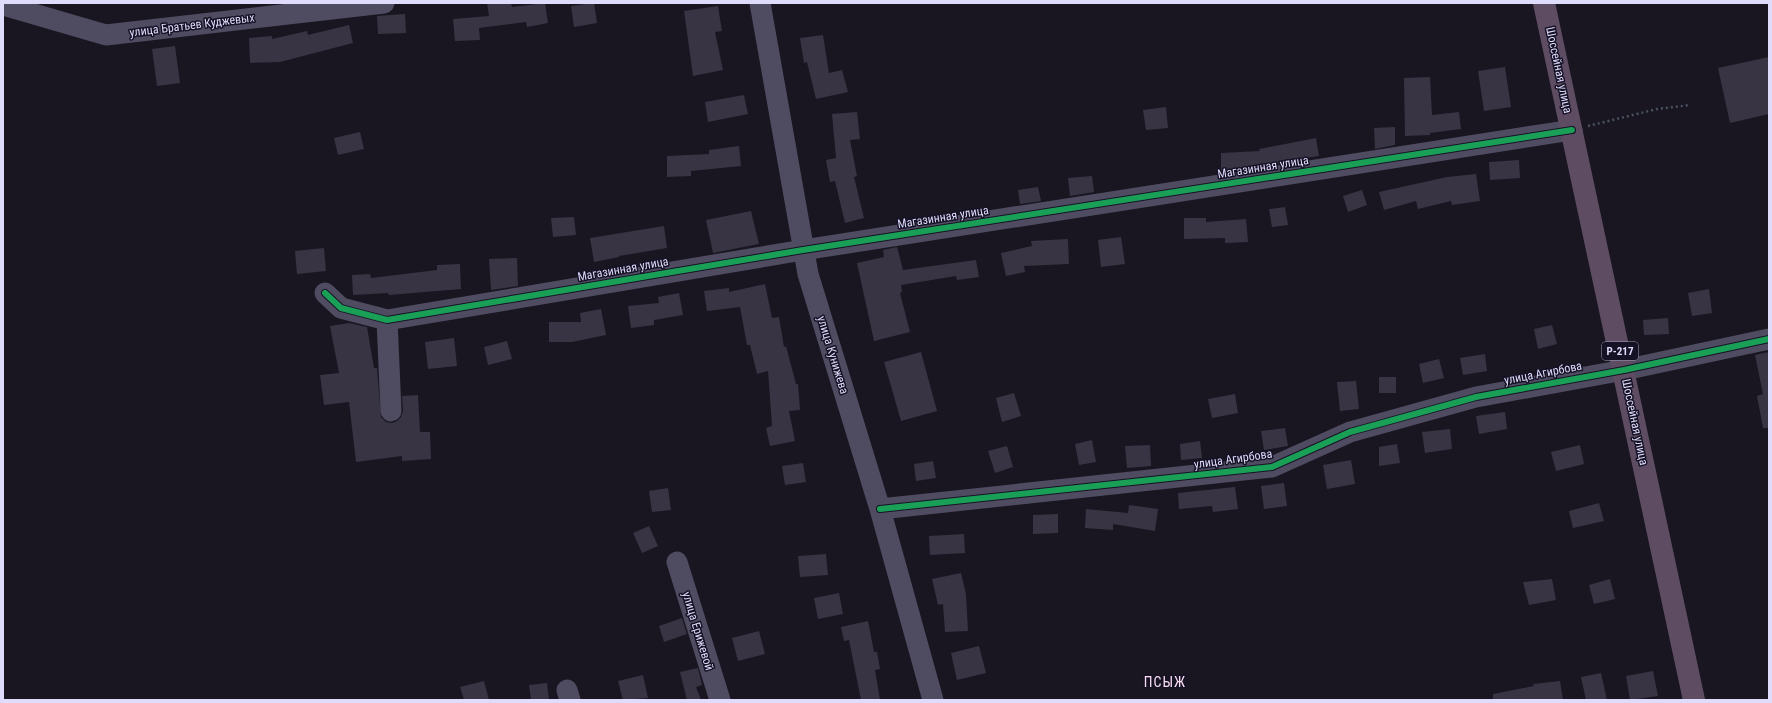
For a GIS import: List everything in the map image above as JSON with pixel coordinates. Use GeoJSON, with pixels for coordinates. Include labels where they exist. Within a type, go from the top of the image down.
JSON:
{"type":"FeatureCollection","features":[{"type":"Feature","properties":{"kind":"highway","name":"Шоссейная улица"},"geometry":{"type":"LineString","coordinates":[[1544,3],[1694,700]]}},
{"type":"Feature","properties":{"kind":"street","name":"улица Братьев Куджевых"},"geometry":{"type":"LineString","coordinates":[[3,5],[106,35],[384,3]]}},
{"type":"Feature","properties":{"kind":"street","name":"улица Кунижева"},"geometry":{"type":"LineString","coordinates":[[760,3],[808,274],[880,509],[933,700]]}},
{"type":"Feature","properties":{"kind":"street","name":"Магазинная улица"},"geometry":{"type":"LineString","coordinates":[[325,293],[341,308],[387,320],[803,250],[1572,130]]}},
{"type":"Feature","properties":{"kind":"street"},"geometry":{"type":"LineString","coordinates":[[387,320],[391,411]]}},
{"type":"Feature","properties":{"kind":"street","name":"улица Агирбова"},"geometry":{"type":"LineString","coordinates":[[880,509],[1272,467],[1350,432],[1462,401],[1624,370],[1769,339]]}},
{"type":"Feature","properties":{"kind":"street","name":"улица Ерижевой"},"geometry":{"type":"LineString","coordinates":[[677,562],[720,700]]}},
{"type":"Feature","properties":{"kind":"path"},"geometry":{"type":"LineString","coordinates":[[1572,130],[1658,109],[1690,105]]}},
{"type":"Feature","properties":{"kind":"building"},"geometry":{"type":"Polygon","coordinates":[[[487,3],[511,3],[512,7],[545,3],[548,23],[527,27],[526,22],[479,28],[480,40],[455,41],[453,19],[489,16],[487,3]]]}},
{"type":"Feature","properties":{"kind":"building"},"geometry":{"type":"Polygon","coordinates":[[[594,3],[597,23],[574,27],[571,6],[594,3]]]}},
{"type":"Feature","properties":{"kind":"building"},"geometry":{"type":"Polygon","coordinates":[[[718,6],[722,31],[715,32],[723,70],[693,76],[684,11],[718,6]]]}},
{"type":"Feature","properties":{"kind":"building"},"geometry":{"type":"Polygon","coordinates":[[[405,14],[406,33],[378,34],[377,16],[405,14]]]}},
{"type":"Feature","properties":{"kind":"building"},"geometry":{"type":"Polygon","coordinates":[[[349,25],[353,43],[280,62],[250,63],[249,38],[272,36],[272,39],[307,31],[308,35],[349,25]]]}},
{"type":"Feature","properties":{"kind":"building"},"geometry":{"type":"Polygon","coordinates":[[[823,35],[829,73],[842,70],[848,92],[816,99],[807,62],[804,63],[800,38],[823,35]]]}},
{"type":"Feature","properties":{"kind":"building"},"geometry":{"type":"Polygon","coordinates":[[[175,46],[180,83],[157,86],[152,49],[175,46]]]}},
{"type":"Feature","properties":{"kind":"building"},"geometry":{"type":"Polygon","coordinates":[[[1769,57],[1769,114],[1730,123],[1718,68],[1769,57]]]}},
{"type":"Feature","properties":{"kind":"building"},"geometry":{"type":"Polygon","coordinates":[[[1505,67],[1511,107],[1484,111],[1478,71],[1505,67]]]}},
{"type":"Feature","properties":{"kind":"building"},"geometry":{"type":"Polygon","coordinates":[[[1430,77],[1432,115],[1459,112],[1461,129],[1430,133],[1430,135],[1405,136],[1404,78],[1430,77]]]}},
{"type":"Feature","properties":{"kind":"building"},"geometry":{"type":"Polygon","coordinates":[[[744,95],[748,114],[708,122],[705,102],[744,95]]]}},
{"type":"Feature","properties":{"kind":"building"},"geometry":{"type":"Polygon","coordinates":[[[1166,107],[1168,128],[1146,130],[1143,110],[1166,107]]]}},
{"type":"Feature","properties":{"kind":"building"},"geometry":{"type":"Polygon","coordinates":[[[857,112],[860,139],[850,140],[857,176],[854,177],[864,218],[845,223],[835,181],[830,182],[826,160],[836,158],[832,114],[857,112]]]}},
{"type":"Feature","properties":{"kind":"building"},"geometry":{"type":"Polygon","coordinates":[[[1395,127],[1395,145],[1375,149],[1374,128],[1395,127]]]}},
{"type":"Feature","properties":{"kind":"building"},"geometry":{"type":"Polygon","coordinates":[[[360,132],[364,149],[338,155],[334,138],[360,132]]]}},
{"type":"Feature","properties":{"kind":"building"},"geometry":{"type":"Polygon","coordinates":[[[1316,138],[1319,156],[1283,161],[1284,163],[1221,171],[1221,153],[1260,151],[1259,149],[1316,138]]]}},
{"type":"Feature","properties":{"kind":"building"},"geometry":{"type":"Polygon","coordinates":[[[739,146],[741,166],[691,171],[691,176],[667,177],[667,156],[709,154],[709,150],[739,146]]]}},
{"type":"Feature","properties":{"kind":"building"},"geometry":{"type":"Polygon","coordinates":[[[1519,160],[1520,178],[1490,180],[1489,162],[1519,160]]]}},
{"type":"Feature","properties":{"kind":"building"},"geometry":{"type":"Polygon","coordinates":[[[1476,174],[1480,201],[1452,205],[1451,201],[1418,209],[1416,201],[1384,210],[1379,192],[1447,177],[1476,174]]]}},
{"type":"Feature","properties":{"kind":"building"},"geometry":{"type":"Polygon","coordinates":[[[1092,176],[1094,192],[1070,196],[1068,178],[1092,176]]]}},
{"type":"Feature","properties":{"kind":"building"},"geometry":{"type":"Polygon","coordinates":[[[1038,187],[1041,201],[1020,204],[1018,190],[1038,187]]]}},
{"type":"Feature","properties":{"kind":"building"},"geometry":{"type":"Polygon","coordinates":[[[1362,190],[1367,205],[1348,212],[1343,196],[1362,190]]]}},
{"type":"Feature","properties":{"kind":"building"},"geometry":{"type":"Polygon","coordinates":[[[1285,207],[1288,225],[1272,227],[1269,209],[1285,207]]]}},
{"type":"Feature","properties":{"kind":"building"},"geometry":{"type":"Polygon","coordinates":[[[751,211],[759,244],[713,253],[706,220],[751,211]]]}},
{"type":"Feature","properties":{"kind":"building"},"geometry":{"type":"Polygon","coordinates":[[[574,217],[576,235],[553,237],[551,218],[574,217]]]}},
{"type":"Feature","properties":{"kind":"building"},"geometry":{"type":"Polygon","coordinates":[[[1184,218],[1206,218],[1206,222],[1246,219],[1248,242],[1225,243],[1225,238],[1184,239],[1184,218]]]}},
{"type":"Feature","properties":{"kind":"building"},"geometry":{"type":"Polygon","coordinates":[[[664,226],[667,248],[594,262],[590,238],[664,226]]]}},
{"type":"Feature","properties":{"kind":"building"},"geometry":{"type":"Polygon","coordinates":[[[1121,237],[1125,264],[1101,267],[1098,240],[1121,237]]]}},
{"type":"Feature","properties":{"kind":"building"},"geometry":{"type":"Polygon","coordinates":[[[1068,239],[1069,264],[1024,266],[1025,272],[1006,276],[1001,253],[1032,246],[1031,241],[1068,239]]]}},
{"type":"Feature","properties":{"kind":"building"},"geometry":{"type":"Polygon","coordinates":[[[897,247],[903,270],[976,260],[979,277],[957,280],[956,276],[901,285],[902,292],[900,293],[910,332],[874,341],[857,263],[884,257],[883,250],[897,247]]]}},
{"type":"Feature","properties":{"kind":"building"},"geometry":{"type":"Polygon","coordinates":[[[324,248],[326,271],[297,274],[295,251],[324,248]]]}},
{"type":"Feature","properties":{"kind":"building"},"geometry":{"type":"Polygon","coordinates":[[[517,258],[518,286],[491,290],[489,259],[517,258]]]}},
{"type":"Feature","properties":{"kind":"building"},"geometry":{"type":"Polygon","coordinates":[[[460,264],[461,289],[389,295],[388,293],[353,295],[352,275],[370,274],[371,278],[437,270],[437,265],[460,264]]]}},
{"type":"Feature","properties":{"kind":"building"},"geometry":{"type":"Polygon","coordinates":[[[765,284],[772,318],[779,317],[784,347],[786,346],[796,384],[798,384],[800,410],[789,411],[795,441],[770,446],[766,428],[772,426],[768,371],[757,374],[750,345],[747,345],[740,307],[707,311],[704,291],[729,288],[729,292],[765,284]]]}},
{"type":"Feature","properties":{"kind":"building"},"geometry":{"type":"Polygon","coordinates":[[[1709,289],[1712,313],[1692,316],[1688,293],[1709,289]]]}},
{"type":"Feature","properties":{"kind":"building"},"geometry":{"type":"Polygon","coordinates":[[[679,293],[683,315],[654,320],[654,325],[631,328],[628,306],[659,303],[658,297],[679,293]]]}},
{"type":"Feature","properties":{"kind":"building"},"geometry":{"type":"Polygon","coordinates":[[[601,309],[606,335],[572,342],[549,342],[549,322],[581,322],[580,313],[601,309]]]}},
{"type":"Feature","properties":{"kind":"building"},"geometry":{"type":"Polygon","coordinates":[[[1668,318],[1669,334],[1644,335],[1643,320],[1668,318]]]}},
{"type":"Feature","properties":{"kind":"building"},"geometry":{"type":"Polygon","coordinates":[[[349,323],[367,327],[374,368],[377,368],[381,417],[386,422],[392,423],[397,421],[401,417],[403,411],[402,396],[418,395],[420,432],[430,432],[431,459],[402,461],[402,456],[356,462],[349,402],[324,405],[320,375],[339,373],[330,326],[349,323]]]}},
{"type":"Feature","properties":{"kind":"building"},"geometry":{"type":"Polygon","coordinates":[[[1552,325],[1557,344],[1538,349],[1534,329],[1552,325]]]}},
{"type":"Feature","properties":{"kind":"building"},"geometry":{"type":"Polygon","coordinates":[[[454,338],[457,366],[428,369],[425,342],[454,338]]]}},
{"type":"Feature","properties":{"kind":"building"},"geometry":{"type":"Polygon","coordinates":[[[507,341],[512,359],[488,365],[484,347],[507,341]]]}},
{"type":"Feature","properties":{"kind":"building"},"geometry":{"type":"Polygon","coordinates":[[[921,352],[937,411],[901,421],[884,362],[921,352]]]}},
{"type":"Feature","properties":{"kind":"building"},"geometry":{"type":"Polygon","coordinates":[[[1769,352],[1769,428],[1763,428],[1757,396],[1763,394],[1755,355],[1769,352]]]}},
{"type":"Feature","properties":{"kind":"building"},"geometry":{"type":"Polygon","coordinates":[[[1485,354],[1487,371],[1463,375],[1460,358],[1485,354]]]}},
{"type":"Feature","properties":{"kind":"building"},"geometry":{"type":"Polygon","coordinates":[[[1439,359],[1444,378],[1423,383],[1419,364],[1439,359]]]}},
{"type":"Feature","properties":{"kind":"building"},"geometry":{"type":"Polygon","coordinates":[[[1379,377],[1396,377],[1396,393],[1379,393],[1379,377]]]}},
{"type":"Feature","properties":{"kind":"building"},"geometry":{"type":"Polygon","coordinates":[[[1356,381],[1359,409],[1340,411],[1337,382],[1356,381]]]}},
{"type":"Feature","properties":{"kind":"building"},"geometry":{"type":"Polygon","coordinates":[[[1014,393],[1021,416],[1002,422],[996,398],[1014,393]]]}},
{"type":"Feature","properties":{"kind":"building"},"geometry":{"type":"Polygon","coordinates":[[[1235,394],[1238,413],[1212,418],[1208,399],[1235,394]]]}},
{"type":"Feature","properties":{"kind":"building"},"geometry":{"type":"Polygon","coordinates":[[[1505,412],[1507,429],[1479,434],[1476,416],[1505,412]]]}},
{"type":"Feature","properties":{"kind":"building"},"geometry":{"type":"Polygon","coordinates":[[[1285,428],[1288,446],[1264,450],[1261,431],[1285,428]]]}},
{"type":"Feature","properties":{"kind":"building"},"geometry":{"type":"Polygon","coordinates":[[[1450,429],[1452,449],[1425,453],[1422,432],[1450,429]]]}},
{"type":"Feature","properties":{"kind":"building"},"geometry":{"type":"Polygon","coordinates":[[[1092,440],[1096,462],[1079,465],[1075,444],[1092,440]]]}},
{"type":"Feature","properties":{"kind":"building"},"geometry":{"type":"Polygon","coordinates":[[[1200,441],[1202,458],[1181,460],[1180,444],[1200,441]]]}},
{"type":"Feature","properties":{"kind":"building"},"geometry":{"type":"Polygon","coordinates":[[[1397,444],[1400,463],[1379,466],[1379,447],[1397,444]]]}},
{"type":"Feature","properties":{"kind":"building"},"geometry":{"type":"Polygon","coordinates":[[[1150,445],[1151,466],[1127,468],[1125,446],[1150,445]]]}},
{"type":"Feature","properties":{"kind":"building"},"geometry":{"type":"Polygon","coordinates":[[[1580,445],[1584,464],[1556,471],[1551,452],[1580,445]]]}},
{"type":"Feature","properties":{"kind":"building"},"geometry":{"type":"Polygon","coordinates":[[[1007,446],[1013,467],[995,473],[988,451],[1007,446]]]}},
{"type":"Feature","properties":{"kind":"building"},"geometry":{"type":"Polygon","coordinates":[[[1351,460],[1355,484],[1327,489],[1323,465],[1351,460]]]}},
{"type":"Feature","properties":{"kind":"building"},"geometry":{"type":"Polygon","coordinates":[[[933,461],[936,478],[916,481],[914,464],[933,461]]]}},
{"type":"Feature","properties":{"kind":"building"},"geometry":{"type":"Polygon","coordinates":[[[803,463],[806,482],[785,485],[782,466],[803,463]]]}},
{"type":"Feature","properties":{"kind":"building"},"geometry":{"type":"Polygon","coordinates":[[[1284,483],[1287,506],[1264,509],[1261,486],[1284,483]]]}},
{"type":"Feature","properties":{"kind":"building"},"geometry":{"type":"Polygon","coordinates":[[[1235,487],[1238,509],[1213,512],[1212,506],[1179,509],[1178,493],[1235,487]]]}},
{"type":"Feature","properties":{"kind":"building"},"geometry":{"type":"Polygon","coordinates":[[[668,488],[671,510],[652,512],[649,491],[668,488]]]}},
{"type":"Feature","properties":{"kind":"building"},"geometry":{"type":"Polygon","coordinates":[[[1599,503],[1604,521],[1573,528],[1569,511],[1599,503]]]}},
{"type":"Feature","properties":{"kind":"building"},"geometry":{"type":"Polygon","coordinates":[[[1129,505],[1158,509],[1155,531],[1113,524],[1113,530],[1085,528],[1086,509],[1128,513],[1129,505]]]}},
{"type":"Feature","properties":{"kind":"building"},"geometry":{"type":"Polygon","coordinates":[[[1058,514],[1058,533],[1033,534],[1033,515],[1058,514]]]}},
{"type":"Feature","properties":{"kind":"building"},"geometry":{"type":"Polygon","coordinates":[[[649,526],[658,546],[642,553],[633,533],[649,526]]]}},
{"type":"Feature","properties":{"kind":"building"},"geometry":{"type":"Polygon","coordinates":[[[964,534],[965,553],[930,555],[929,536],[964,534]]]}},
{"type":"Feature","properties":{"kind":"building"},"geometry":{"type":"Polygon","coordinates":[[[826,554],[828,575],[800,577],[798,556],[826,554]]]}},
{"type":"Feature","properties":{"kind":"building"},"geometry":{"type":"Polygon","coordinates":[[[961,573],[966,594],[968,631],[945,632],[943,604],[938,605],[932,579],[961,573]]]}},
{"type":"Feature","properties":{"kind":"building"},"geometry":{"type":"Polygon","coordinates":[[[1552,579],[1556,600],[1529,605],[1523,582],[1552,579]]]}},
{"type":"Feature","properties":{"kind":"building"},"geometry":{"type":"Polygon","coordinates":[[[1610,579],[1615,599],[1594,604],[1589,585],[1610,579]]]}},
{"type":"Feature","properties":{"kind":"building"},"geometry":{"type":"Polygon","coordinates":[[[839,593],[843,614],[818,619],[814,598],[839,593]]]}},
{"type":"Feature","properties":{"kind":"building"},"geometry":{"type":"Polygon","coordinates":[[[682,618],[687,634],[664,642],[659,626],[682,618]]]}},
{"type":"Feature","properties":{"kind":"building"},"geometry":{"type":"Polygon","coordinates":[[[868,621],[874,652],[877,652],[880,669],[875,670],[880,700],[861,700],[849,640],[844,641],[841,627],[868,621]]]}},
{"type":"Feature","properties":{"kind":"building"},"geometry":{"type":"Polygon","coordinates":[[[759,631],[765,654],[738,661],[732,638],[759,631]]]}},
{"type":"Feature","properties":{"kind":"building"},"geometry":{"type":"Polygon","coordinates":[[[979,646],[986,673],[957,680],[951,653],[979,646]]]}},
{"type":"Feature","properties":{"kind":"building"},"geometry":{"type":"Polygon","coordinates":[[[698,668],[702,685],[696,687],[701,700],[687,700],[680,672],[698,668]]]}},
{"type":"Feature","properties":{"kind":"building"},"geometry":{"type":"Polygon","coordinates":[[[1653,671],[1658,696],[1630,700],[1626,676],[1653,671]]]}},
{"type":"Feature","properties":{"kind":"building"},"geometry":{"type":"Polygon","coordinates":[[[1601,673],[1607,700],[1586,700],[1581,677],[1601,673]]]}},
{"type":"Feature","properties":{"kind":"building"},"geometry":{"type":"Polygon","coordinates":[[[643,675],[648,698],[623,700],[618,681],[643,675]]]}},
{"type":"Feature","properties":{"kind":"building"},"geometry":{"type":"Polygon","coordinates":[[[484,681],[489,700],[464,700],[460,687],[484,681]]]}},
{"type":"Feature","properties":{"kind":"building"},"geometry":{"type":"Polygon","coordinates":[[[1560,681],[1563,700],[1493,700],[1493,694],[1534,686],[1533,684],[1560,681]]]}},
{"type":"Feature","properties":{"kind":"building"},"geometry":{"type":"Polygon","coordinates":[[[547,683],[549,700],[531,700],[529,685],[547,683]]]}},
{"type":"Feature","properties":{"kind":"cycle path"},"geometry":{"type":"LineString","coordinates":[[325,293],[341,308],[387,320],[803,250],[1572,130]]}},
{"type":"Feature","properties":{"kind":"cycle path"},"geometry":{"type":"LineString","coordinates":[[880,509],[1272,467],[1350,432],[1476,397],[1624,370],[1769,339]]}},
{"type":"Feature","properties":{"kind":"district","name":"ПСЫЖ"},"geometry":{"type":"Point","coordinates":[1165,682]}}]}
